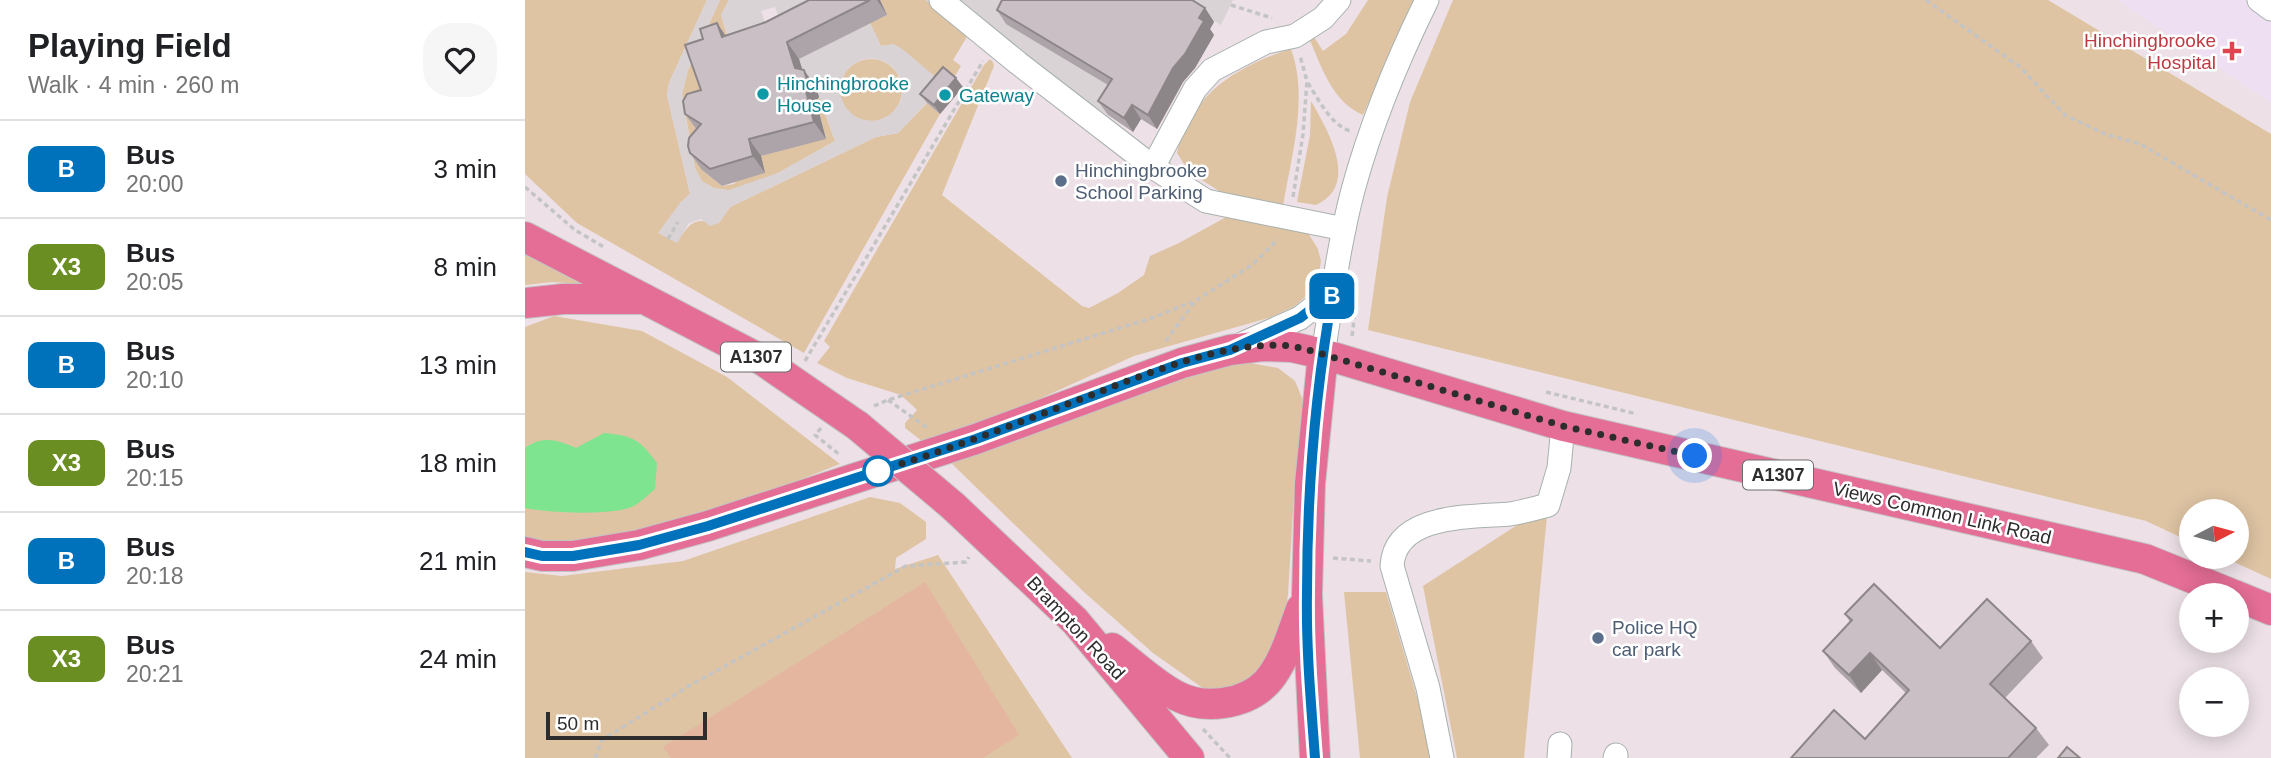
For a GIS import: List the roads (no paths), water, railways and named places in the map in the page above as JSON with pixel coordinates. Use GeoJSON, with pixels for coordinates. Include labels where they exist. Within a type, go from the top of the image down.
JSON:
{"type":"FeatureCollection","features":[{"type":"Feature","properties":{"kind":"main road"},"geometry":{"type":"LineString","coordinates":[[525,237],[647,299]]}},
{"type":"Feature","properties":{"kind":"main road","name":"A1307"},"geometry":{"type":"LineString","coordinates":[[525,303],[563,299],[647,299]]}},
{"type":"Feature","properties":{"kind":"main road","name":"Brampton Road"},"geometry":{"type":"LineString","coordinates":[[647,299],[863,417],[1075,621],[1189,758]]}},
{"type":"Feature","properties":{"kind":"main road","name":"A1307"},"geometry":{"type":"LineString","coordinates":[[525,552],[542,556],[573,556],[639,545],[708,526],[976,439],[1182,363],[1230,350],[1292,346],[1322,354]]}},
{"type":"Feature","properties":{"kind":"main road"},"geometry":{"type":"LineString","coordinates":[[1315,758],[1307,595],[1310,484],[1322,354]]}},
{"type":"Feature","properties":{"kind":"main road","name":"Views Common Link Road"},"geometry":{"type":"LineString","coordinates":[[1322,354],[1563,426],[2145,559],[2203,583]]}},
{"type":"Feature","properties":{"kind":"main road"},"geometry":{"type":"LineString","coordinates":[[1075,621],[1176,696],[1196,704],[1223,704],[1246,696],[1266,682],[1285,651],[1307,595]]}},
{"type":"Feature","properties":{"kind":"main road","name":"Views Common Link Road"},"geometry":{"type":"LineString","coordinates":[[2249,601],[2271,610]]}},
{"type":"Feature","properties":{"kind":"street"},"geometry":{"type":"LineString","coordinates":[[941,0],[1153,167],[1206,201],[1344,229]]}},
{"type":"Feature","properties":{"kind":"street"},"geometry":{"type":"LineString","coordinates":[[1153,167],[1195,89],[1212,70],[1266,42],[1295,36],[1323,18],[1339,0]]}},
{"type":"Feature","properties":{"kind":"street"},"geometry":{"type":"LineString","coordinates":[[1322,354],[1353,190],[1402,51],[1427,0]]}},
{"type":"Feature","properties":{"kind":"street"},"geometry":{"type":"LineString","coordinates":[[2259,0],[2271,9]]}},
{"type":"Feature","properties":{"kind":"street"},"geometry":{"type":"LineString","coordinates":[[1230,350],[1300,318],[1333,292]]}},
{"type":"Feature","properties":{"kind":"street"},"geometry":{"type":"LineString","coordinates":[[1442,758],[1428,688],[1392,566],[1393,551],[1408,535],[1430,523],[1467,515],[1512,514],[1548,505],[1559,468],[1563,426]]}},
{"type":"Feature","properties":{"kind":"place","name":"Hinchingbrooke Hospital"},"geometry":{"type":"Point","coordinates":[2232,51]}},
{"type":"Feature","properties":{"kind":"place","name":"Hinchingbrooke House"},"geometry":{"type":"Point","coordinates":[763,94]}},
{"type":"Feature","properties":{"kind":"place","name":"Gateway"},"geometry":{"type":"Point","coordinates":[945,95]}},
{"type":"Feature","properties":{"kind":"place","name":"Hinchingbrooke School Parking"},"geometry":{"type":"Point","coordinates":[1061,181]}},
{"type":"Feature","properties":{"kind":"place","name":"Police HQ car park"},"geometry":{"type":"Point","coordinates":[1598,638]}}]}
